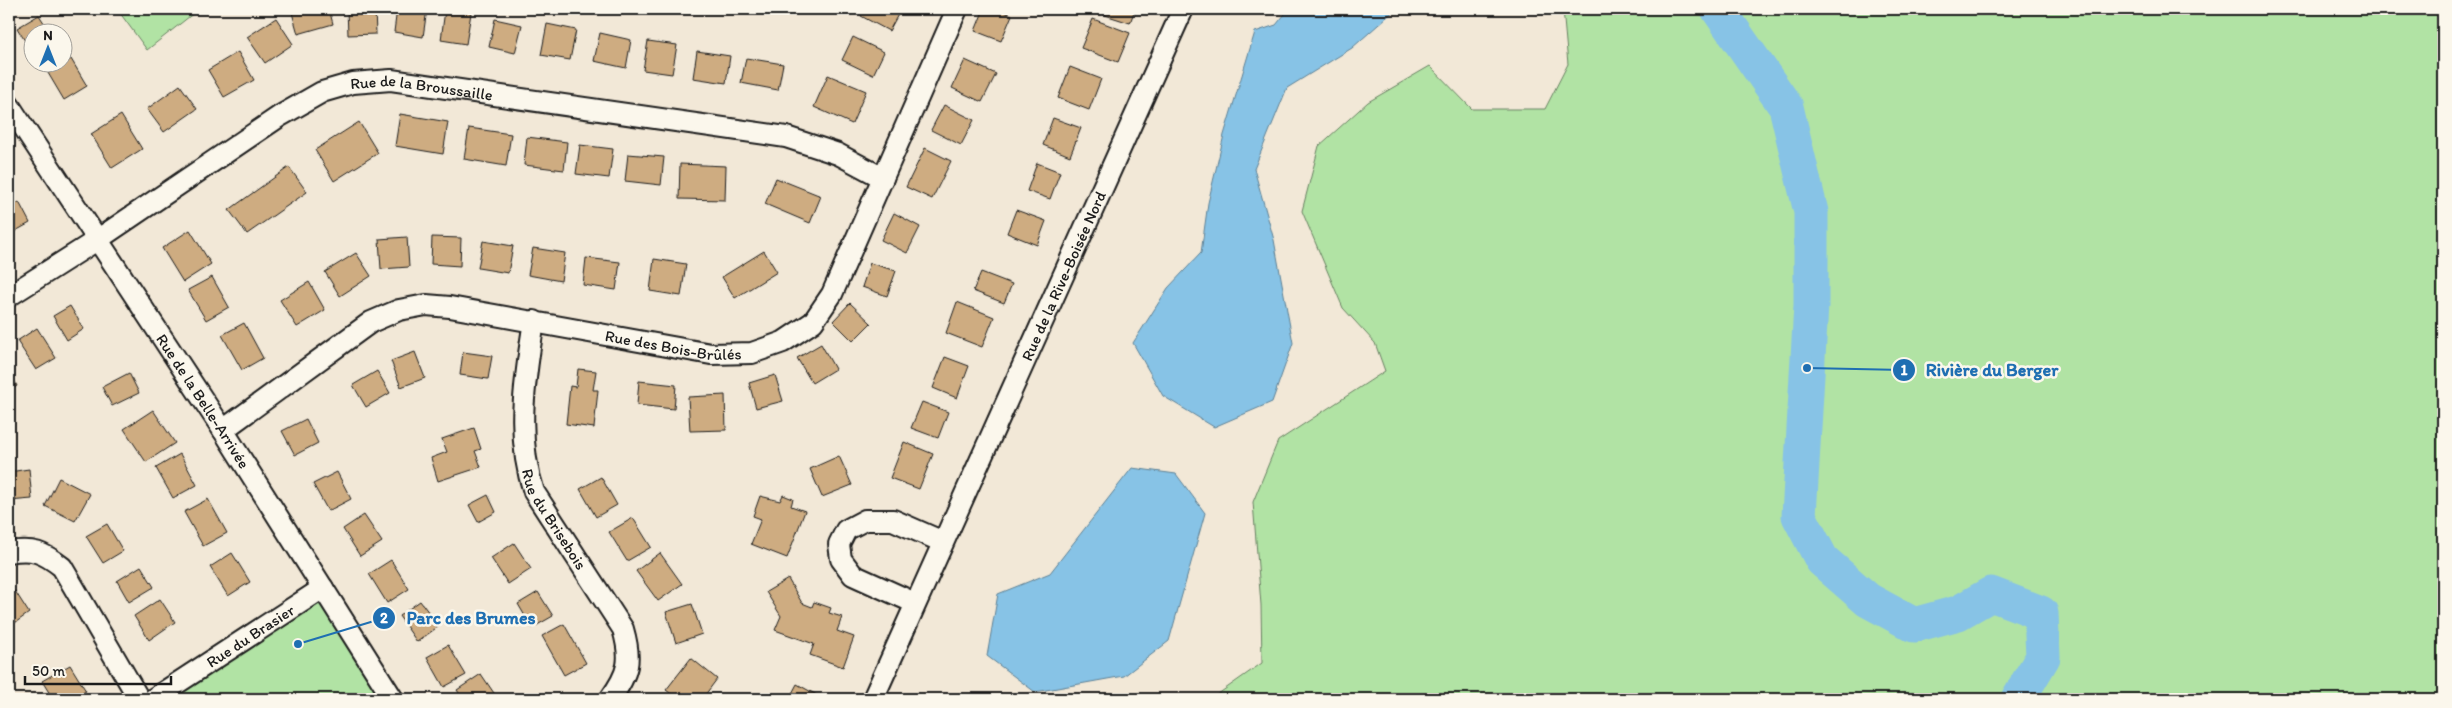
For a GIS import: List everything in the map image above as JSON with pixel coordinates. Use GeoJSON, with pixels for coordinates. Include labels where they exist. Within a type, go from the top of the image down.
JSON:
{"type":"FeatureCollection","features":[{"type":"Feature","properties":{"kind":"street","name":"Rue des Bois-Brûlés"},"geometry":{"type":"LineString","coordinates":[[223,430],[371,322],[399,310],[426,305],[450,307],[534,321],[711,354],[752,353],[783,342],[813,322],[832,294],[957,9]]}},
{"type":"Feature","properties":{"kind":"street","name":"Rue de la Rive-Boisée Nord"},"geometry":{"type":"LineString","coordinates":[[873,699],[1183,9]]}},
{"type":"Feature","properties":{"kind":"street","name":"Rue de la Broussaille"},"geometry":{"type":"LineString","coordinates":[[9,296],[280,116],[322,92],[353,83],[391,80],[786,137],[838,154],[883,178]]}},
{"type":"Feature","properties":{"kind":"street","name":"Rue de la Belle-Arrivée"},"geometry":{"type":"LineString","coordinates":[[9,105],[96,240],[223,430],[393,699]]}},
{"type":"Feature","properties":{"kind":"street","name":"Rue du Brisebois"},"geometry":{"type":"LineString","coordinates":[[534,321],[526,373],[523,439],[526,467],[534,492],[623,629],[628,648],[628,669],[621,684],[610,699]]}},
{"type":"Feature","properties":{"kind":"street"},"geometry":{"type":"LineString","coordinates":[[915,603],[853,574],[841,559],[839,544],[846,530],[865,520],[893,520],[943,542]]}},
{"type":"Feature","properties":{"kind":"street"},"geometry":{"type":"LineString","coordinates":[[9,552],[29,550],[45,554],[62,567],[139,699]]}},
{"type":"Feature","properties":{"kind":"street","name":"Rue du Brasier"},"geometry":{"type":"LineString","coordinates":[[153,699],[323,588]]}},
{"type":"Feature","properties":{"kind":"green space"},"geometry":{"type":"Polygon","coordinates":[[[117,9],[199,9],[147,50],[117,9]]]}},
{"type":"Feature","properties":{"kind":"green space"},"geometry":{"type":"Polygon","coordinates":[[[1563,9],[2443,9],[2443,699],[1211,699],[1262,663],[1261,605],[1253,502],[1278,441],[1385,371],[1375,343],[1343,308],[1302,211],[1319,146],[1368,102],[1430,66],[1472,109],[1545,109],[1568,64],[1563,9]]]}},
{"type":"Feature","properties":{"kind":"green space"},"geometry":{"type":"Polygon","coordinates":[[[323,588],[393,699],[153,699],[323,588]]]}},
{"type":"Feature","properties":{"kind":"water"},"geometry":{"type":"Polygon","coordinates":[[[1289,9],[1396,9],[1352,48],[1287,88],[1254,169],[1274,240],[1293,343],[1272,402],[1214,427],[1163,396],[1133,343],[1168,288],[1201,253],[1208,203],[1224,135],[1255,32],[1276,25],[1289,9]]]}},
{"type":"Feature","properties":{"kind":"water"},"geometry":{"type":"Polygon","coordinates":[[[1132,468],[1176,474],[1205,513],[1169,641],[1124,676],[1035,692],[987,656],[998,594],[1050,573],[1132,468]]]}},
{"type":"Feature","properties":{"kind":"building"},"geometry":{"type":"Polygon","coordinates":[[[291,9],[329,9],[333,24],[298,34],[291,9]]]}},
{"type":"Feature","properties":{"kind":"building"},"geometry":{"type":"Polygon","coordinates":[[[347,9],[375,9],[376,34],[348,35],[347,9]]]}},
{"type":"Feature","properties":{"kind":"building"},"geometry":{"type":"Polygon","coordinates":[[[397,9],[427,9],[423,37],[394,32],[397,9]]]}},
{"type":"Feature","properties":{"kind":"building"},"geometry":{"type":"Polygon","coordinates":[[[865,9],[901,9],[889,31],[861,16],[865,9]]]}},
{"type":"Feature","properties":{"kind":"building"},"geometry":{"type":"Polygon","coordinates":[[[984,9],[997,9],[1012,15],[1001,41],[975,31],[984,9]]]}},
{"type":"Feature","properties":{"kind":"building"},"geometry":{"type":"Polygon","coordinates":[[[1107,9],[1135,9],[1130,23],[1105,15],[1107,9]]]}},
{"type":"Feature","properties":{"kind":"building"},"geometry":{"type":"Polygon","coordinates":[[[445,10],[471,13],[466,44],[441,40],[445,10]]]}},
{"type":"Feature","properties":{"kind":"building"},"geometry":{"type":"Polygon","coordinates":[[[39,15],[44,22],[27,22],[39,15]]]}},
{"type":"Feature","properties":{"kind":"building"},"geometry":{"type":"Polygon","coordinates":[[[276,18],[293,44],[265,63],[247,37],[276,18]]]}},
{"type":"Feature","properties":{"kind":"building"},"geometry":{"type":"Polygon","coordinates":[[[495,19],[522,25],[515,53],[489,47],[495,19]]]}},
{"type":"Feature","properties":{"kind":"building"},"geometry":{"type":"Polygon","coordinates":[[[1093,19],[1130,33],[1118,62],[1081,48],[1093,19]]]}},
{"type":"Feature","properties":{"kind":"building"},"geometry":{"type":"Polygon","coordinates":[[[547,24],[576,30],[570,60],[541,55],[547,24]]]}},
{"type":"Feature","properties":{"kind":"building"},"geometry":{"type":"Polygon","coordinates":[[[22,25],[22,36],[17,28],[22,25]]]}},
{"type":"Feature","properties":{"kind":"building"},"geometry":{"type":"Polygon","coordinates":[[[600,33],[631,40],[626,68],[594,61],[600,33]]]}},
{"type":"Feature","properties":{"kind":"building"},"geometry":{"type":"Polygon","coordinates":[[[853,37],[884,52],[873,75],[842,60],[853,37]]]}},
{"type":"Feature","properties":{"kind":"building"},"geometry":{"type":"Polygon","coordinates":[[[648,41],[677,45],[672,74],[643,70],[648,41]]]}},
{"type":"Feature","properties":{"kind":"building"},"geometry":{"type":"Polygon","coordinates":[[[697,51],[730,56],[726,83],[693,78],[697,51]]]}},
{"type":"Feature","properties":{"kind":"building"},"geometry":{"type":"Polygon","coordinates":[[[238,52],[254,80],[224,97],[208,70],[238,52]]]}},
{"type":"Feature","properties":{"kind":"building"},"geometry":{"type":"Polygon","coordinates":[[[746,58],[783,64],[778,90],[741,83],[746,58]]]}},
{"type":"Feature","properties":{"kind":"building"},"geometry":{"type":"Polygon","coordinates":[[[965,60],[996,74],[982,102],[952,88],[965,60]]]}},
{"type":"Feature","properties":{"kind":"building"},"geometry":{"type":"Polygon","coordinates":[[[72,61],[87,86],[64,100],[48,73],[72,72],[72,61]]]}},
{"type":"Feature","properties":{"kind":"building"},"geometry":{"type":"Polygon","coordinates":[[[1070,67],[1101,79],[1089,110],[1058,98],[1070,67]]]}},
{"type":"Feature","properties":{"kind":"building"},"geometry":{"type":"Polygon","coordinates":[[[828,75],[866,91],[852,124],[814,107],[828,75]]]}},
{"type":"Feature","properties":{"kind":"building"},"geometry":{"type":"Polygon","coordinates":[[[180,85],[197,109],[164,132],[147,109],[180,85]]]}},
{"type":"Feature","properties":{"kind":"building"},"geometry":{"type":"Polygon","coordinates":[[[944,105],[974,120],[961,145],[931,130],[944,105]]]}},
{"type":"Feature","properties":{"kind":"building"},"geometry":{"type":"Polygon","coordinates":[[[400,114],[448,122],[443,154],[395,146],[400,114]]]}},
{"type":"Feature","properties":{"kind":"building"},"geometry":{"type":"Polygon","coordinates":[[[121,115],[142,149],[112,168],[91,134],[121,115]]]}},
{"type":"Feature","properties":{"kind":"building"},"geometry":{"type":"Polygon","coordinates":[[[1053,118],[1081,128],[1070,156],[1043,145],[1053,118]]]}},
{"type":"Feature","properties":{"kind":"building"},"geometry":{"type":"Polygon","coordinates":[[[359,122],[378,153],[334,181],[315,150],[359,122]]]}},
{"type":"Feature","properties":{"kind":"building"},"geometry":{"type":"Polygon","coordinates":[[[469,128],[511,134],[506,166],[464,159],[469,128]]]}},
{"type":"Feature","properties":{"kind":"building"},"geometry":{"type":"Polygon","coordinates":[[[527,137],[567,142],[564,170],[524,165],[527,137]]]}},
{"type":"Feature","properties":{"kind":"building"},"geometry":{"type":"Polygon","coordinates":[[[580,145],[613,149],[609,178],[576,174],[580,145]]]}},
{"type":"Feature","properties":{"kind":"building"},"geometry":{"type":"Polygon","coordinates":[[[925,148],[951,161],[932,199],[906,187],[925,148]]]}},
{"type":"Feature","properties":{"kind":"building"},"geometry":{"type":"Polygon","coordinates":[[[628,154],[664,157],[661,185],[625,181],[628,154]]]}},
{"type":"Feature","properties":{"kind":"building"},"geometry":{"type":"Polygon","coordinates":[[[1037,163],[1060,172],[1050,199],[1027,191],[1037,163]]]}},
{"type":"Feature","properties":{"kind":"building"},"geometry":{"type":"Polygon","coordinates":[[[680,164],[726,166],[725,200],[679,199],[680,164]]]}},
{"type":"Feature","properties":{"kind":"building"},"geometry":{"type":"Polygon","coordinates":[[[289,167],[307,192],[247,234],[229,210],[289,167]]]}},
{"type":"Feature","properties":{"kind":"building"},"geometry":{"type":"Polygon","coordinates":[[[776,178],[821,196],[810,223],[765,204],[776,178]]]}},
{"type":"Feature","properties":{"kind":"building"},"geometry":{"type":"Polygon","coordinates":[[[19,202],[30,223],[10,234],[9,208],[19,202]]]}},
{"type":"Feature","properties":{"kind":"building"},"geometry":{"type":"Polygon","coordinates":[[[1016,210],[1046,221],[1037,245],[1007,233],[1016,210]]]}},
{"type":"Feature","properties":{"kind":"building"},"geometry":{"type":"Polygon","coordinates":[[[894,213],[920,227],[907,253],[881,240],[894,213]]]}},
{"type":"Feature","properties":{"kind":"building"},"geometry":{"type":"Polygon","coordinates":[[[190,230],[211,264],[183,282],[162,248],[190,230]]]}},
{"type":"Feature","properties":{"kind":"building"},"geometry":{"type":"Polygon","coordinates":[[[407,237],[409,267],[381,269],[379,239],[407,237]]]}},
{"type":"Feature","properties":{"kind":"building"},"geometry":{"type":"Polygon","coordinates":[[[432,237],[461,238],[460,266],[431,264],[432,237]]]}},
{"type":"Feature","properties":{"kind":"building"},"geometry":{"type":"Polygon","coordinates":[[[483,241],[513,246],[508,273],[478,268],[483,241]]]}},
{"type":"Feature","properties":{"kind":"building"},"geometry":{"type":"Polygon","coordinates":[[[533,248],[565,253],[561,281],[528,275],[533,248]]]}},
{"type":"Feature","properties":{"kind":"building"},"geometry":{"type":"Polygon","coordinates":[[[764,251],[777,272],[735,298],[722,277],[764,251]]]}},
{"type":"Feature","properties":{"kind":"building"},"geometry":{"type":"Polygon","coordinates":[[[356,253],[371,276],[340,296],[325,272],[356,253]]]}},
{"type":"Feature","properties":{"kind":"building"},"geometry":{"type":"Polygon","coordinates":[[[586,258],[620,262],[616,290],[583,285],[586,258]]]}},
{"type":"Feature","properties":{"kind":"building"},"geometry":{"type":"Polygon","coordinates":[[[654,259],[686,264],[681,296],[650,291],[654,259]]]}},
{"type":"Feature","properties":{"kind":"building"},"geometry":{"type":"Polygon","coordinates":[[[870,263],[896,271],[887,296],[862,287],[870,263]]]}},
{"type":"Feature","properties":{"kind":"building"},"geometry":{"type":"Polygon","coordinates":[[[981,272],[1012,284],[1004,303],[973,291],[981,272]]]}},
{"type":"Feature","properties":{"kind":"building"},"geometry":{"type":"Polygon","coordinates":[[[212,277],[229,307],[206,320],[188,290],[212,277]]]}},
{"type":"Feature","properties":{"kind":"building"},"geometry":{"type":"Polygon","coordinates":[[[309,282],[325,310],[297,327],[280,300],[309,282]]]}},
{"type":"Feature","properties":{"kind":"building"},"geometry":{"type":"Polygon","coordinates":[[[957,302],[994,317],[982,347],[946,333],[957,302]]]}},
{"type":"Feature","properties":{"kind":"building"},"geometry":{"type":"Polygon","coordinates":[[[850,303],[871,323],[853,341],[833,321],[850,303]]]}},
{"type":"Feature","properties":{"kind":"building"},"geometry":{"type":"Polygon","coordinates":[[[70,306],[84,329],[67,340],[53,316],[70,306]]]}},
{"type":"Feature","properties":{"kind":"building"},"geometry":{"type":"Polygon","coordinates":[[[244,323],[263,358],[242,370],[222,335],[244,323]]]}},
{"type":"Feature","properties":{"kind":"building"},"geometry":{"type":"Polygon","coordinates":[[[37,328],[56,358],[36,370],[17,341],[37,328]]]}},
{"type":"Feature","properties":{"kind":"building"},"geometry":{"type":"Polygon","coordinates":[[[821,344],[835,369],[812,383],[797,358],[821,344]]]}},
{"type":"Feature","properties":{"kind":"building"},"geometry":{"type":"Polygon","coordinates":[[[415,352],[425,378],[401,387],[391,361],[415,352]]]}},
{"type":"Feature","properties":{"kind":"building"},"geometry":{"type":"Polygon","coordinates":[[[463,352],[492,356],[488,379],[460,375],[463,352]]]}},
{"type":"Feature","properties":{"kind":"building"},"geometry":{"type":"Polygon","coordinates":[[[945,357],[969,366],[957,398],[933,388],[945,357]]]}},
{"type":"Feature","properties":{"kind":"building"},"geometry":{"type":"Polygon","coordinates":[[[578,369],[596,371],[593,390],[598,390],[594,428],[566,424],[570,386],[576,387],[578,369]]]}},
{"type":"Feature","properties":{"kind":"building"},"geometry":{"type":"Polygon","coordinates":[[[9,371],[17,386],[9,391],[9,371]]]}},
{"type":"Feature","properties":{"kind":"building"},"geometry":{"type":"Polygon","coordinates":[[[377,371],[390,393],[366,407],[353,385],[377,371]]]}},
{"type":"Feature","properties":{"kind":"building"},"geometry":{"type":"Polygon","coordinates":[[[129,373],[139,393],[112,406],[102,387],[129,373]]]}},
{"type":"Feature","properties":{"kind":"building"},"geometry":{"type":"Polygon","coordinates":[[[775,375],[783,401],[756,408],[749,383],[775,375]]]}},
{"type":"Feature","properties":{"kind":"building"},"geometry":{"type":"Polygon","coordinates":[[[639,381],[676,385],[674,409],[637,405],[639,381]]]}},
{"type":"Feature","properties":{"kind":"building"},"geometry":{"type":"Polygon","coordinates":[[[725,395],[726,430],[690,431],[688,397],[725,395]]]}},
{"type":"Feature","properties":{"kind":"building"},"geometry":{"type":"Polygon","coordinates":[[[922,402],[948,412],[938,438],[911,428],[922,402]]]}},
{"type":"Feature","properties":{"kind":"building"},"geometry":{"type":"Polygon","coordinates":[[[153,410],[175,443],[146,462],[124,429],[153,410]]]}},
{"type":"Feature","properties":{"kind":"building"},"geometry":{"type":"Polygon","coordinates":[[[306,419],[318,443],[295,455],[282,431],[306,419]]]}},
{"type":"Feature","properties":{"kind":"building"},"geometry":{"type":"Polygon","coordinates":[[[474,428],[481,449],[475,451],[481,467],[438,481],[431,458],[447,452],[442,439],[474,428]]]}},
{"type":"Feature","properties":{"kind":"building"},"geometry":{"type":"Polygon","coordinates":[[[904,442],[933,454],[919,489],[890,478],[904,442]]]}},
{"type":"Feature","properties":{"kind":"building"},"geometry":{"type":"Polygon","coordinates":[[[180,454],[197,485],[173,498],[156,468],[180,454]]]}},
{"type":"Feature","properties":{"kind":"building"},"geometry":{"type":"Polygon","coordinates":[[[839,456],[852,485],[822,497],[810,469],[839,456]]]}},
{"type":"Feature","properties":{"kind":"building"},"geometry":{"type":"Polygon","coordinates":[[[29,469],[32,499],[9,501],[9,472],[29,469]]]}},
{"type":"Feature","properties":{"kind":"building"},"geometry":{"type":"Polygon","coordinates":[[[337,472],[351,499],[328,511],[313,484],[337,472]]]}},
{"type":"Feature","properties":{"kind":"building"},"geometry":{"type":"Polygon","coordinates":[[[601,477],[617,505],[596,517],[580,489],[601,477]]]}},
{"type":"Feature","properties":{"kind":"building"},"geometry":{"type":"Polygon","coordinates":[[[59,478],[90,494],[75,521],[45,506],[59,478]]]}},
{"type":"Feature","properties":{"kind":"building"},"geometry":{"type":"Polygon","coordinates":[[[488,495],[496,512],[478,522],[469,505],[488,495]]]}},
{"type":"Feature","properties":{"kind":"building"},"geometry":{"type":"Polygon","coordinates":[[[783,495],[793,499],[791,506],[805,511],[787,558],[751,544],[761,519],[753,516],[760,496],[780,501],[783,495]]]}},
{"type":"Feature","properties":{"kind":"building"},"geometry":{"type":"Polygon","coordinates":[[[208,499],[227,533],[203,546],[184,512],[208,499]]]}},
{"type":"Feature","properties":{"kind":"building"},"geometry":{"type":"Polygon","coordinates":[[[364,515],[382,542],[360,556],[343,529],[364,515]]]}},
{"type":"Feature","properties":{"kind":"building"},"geometry":{"type":"Polygon","coordinates":[[[633,518],[651,547],[627,561],[609,532],[633,518]]]}},
{"type":"Feature","properties":{"kind":"building"},"geometry":{"type":"Polygon","coordinates":[[[107,524],[123,551],[103,563],[86,536],[107,524]]]}},
{"type":"Feature","properties":{"kind":"building"},"geometry":{"type":"Polygon","coordinates":[[[514,543],[531,569],[508,584],[491,558],[514,543]]]}},
{"type":"Feature","properties":{"kind":"building"},"geometry":{"type":"Polygon","coordinates":[[[232,553],[250,582],[228,596],[210,567],[232,553]]]}},
{"type":"Feature","properties":{"kind":"building"},"geometry":{"type":"Polygon","coordinates":[[[660,553],[682,584],[658,601],[636,571],[660,553]]]}},
{"type":"Feature","properties":{"kind":"building"},"geometry":{"type":"Polygon","coordinates":[[[391,560],[409,589],[387,603],[369,574],[391,560]]]}},
{"type":"Feature","properties":{"kind":"building"},"geometry":{"type":"Polygon","coordinates":[[[141,566],[154,587],[129,602],[117,581],[141,566]]]}},
{"type":"Feature","properties":{"kind":"building"},"geometry":{"type":"Polygon","coordinates":[[[788,579],[802,603],[812,607],[814,602],[831,608],[829,613],[842,617],[837,631],[854,637],[843,667],[810,655],[814,644],[775,630],[781,616],[766,592],[788,579]]]}},
{"type":"Feature","properties":{"kind":"building"},"geometry":{"type":"Polygon","coordinates":[[[15,591],[29,613],[9,627],[9,595],[15,591]]]}},
{"type":"Feature","properties":{"kind":"building"},"geometry":{"type":"Polygon","coordinates":[[[538,592],[553,616],[532,628],[518,604],[538,592]]]}},
{"type":"Feature","properties":{"kind":"building"},"geometry":{"type":"Polygon","coordinates":[[[160,599],[175,622],[149,640],[134,616],[160,599]]]}},
{"type":"Feature","properties":{"kind":"building"},"geometry":{"type":"Polygon","coordinates":[[[420,601],[439,626],[417,642],[399,616],[420,601]]]}},
{"type":"Feature","properties":{"kind":"building"},"geometry":{"type":"Polygon","coordinates":[[[692,604],[702,634],[676,643],[666,612],[692,604]]]}},
{"type":"Feature","properties":{"kind":"building"},"geometry":{"type":"Polygon","coordinates":[[[564,624],[586,663],[564,675],[542,636],[564,624]]]}},
{"type":"Feature","properties":{"kind":"building"},"geometry":{"type":"Polygon","coordinates":[[[448,645],[466,675],[444,687],[427,657],[448,645]]]}},
{"type":"Feature","properties":{"kind":"building"},"geometry":{"type":"Polygon","coordinates":[[[691,658],[717,679],[702,699],[678,699],[666,690],[691,658]]]}},
{"type":"Feature","properties":{"kind":"building"},"geometry":{"type":"Polygon","coordinates":[[[70,665],[86,691],[73,699],[53,699],[42,681],[70,665]]]}},
{"type":"Feature","properties":{"kind":"building"},"geometry":{"type":"Polygon","coordinates":[[[481,674],[498,699],[463,699],[457,690],[481,674]]]}},
{"type":"Feature","properties":{"kind":"building"},"geometry":{"type":"Polygon","coordinates":[[[797,684],[824,699],[789,699],[797,684]]]}},
{"type":"Feature","properties":{"kind":"waterway"},"geometry":{"type":"LineString","coordinates":[[1718,9],[1786,107],[1811,212],[1811,305],[1799,516],[1822,560],[1868,600],[1914,625],[1958,613],[1991,594],[2041,613],[2043,657],[2018,699]]}},
{"type":"Feature","properties":{"kind":"place","name":"Rivière du Berger"},"geometry":{"type":"Point","coordinates":[1807,368]}},
{"type":"Feature","properties":{"kind":"place","name":"Parc des Brumes"},"geometry":{"type":"Point","coordinates":[298,644]}}]}
